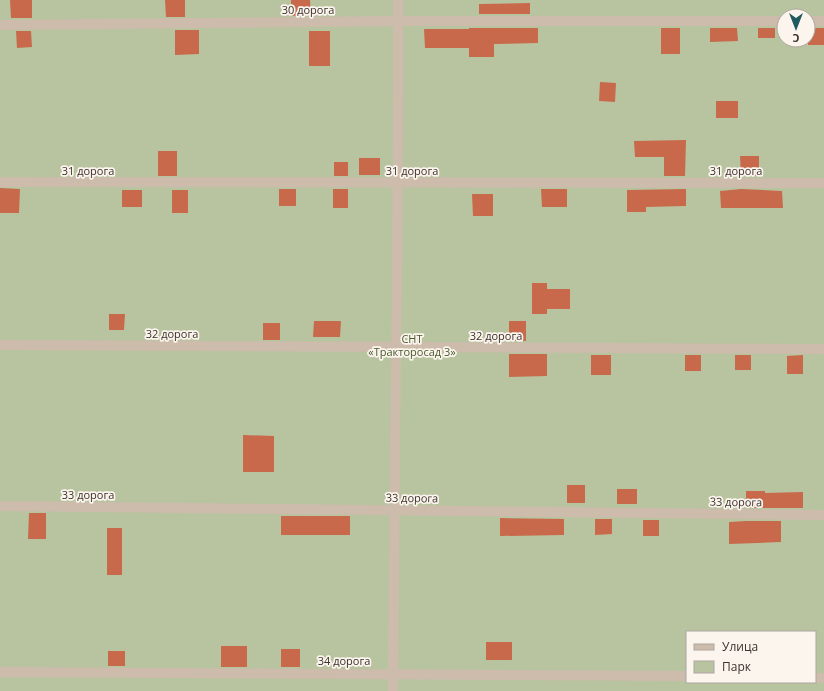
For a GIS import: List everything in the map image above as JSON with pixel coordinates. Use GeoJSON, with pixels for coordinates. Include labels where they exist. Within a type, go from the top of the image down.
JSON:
{"type":"FeatureCollection","features":[{"type":"Feature","properties":{"kind":"street"},"geometry":{"type":"LineString","coordinates":[[393,691],[393,509],[399,183],[398,0]]}},
{"type":"Feature","properties":{"kind":"street","name":"30 дорога"},"geometry":{"type":"LineString","coordinates":[[0,25],[398,21],[776,21]]}},
{"type":"Feature","properties":{"kind":"street","name":"31 дорога"},"geometry":{"type":"LineString","coordinates":[[0,182],[824,183]]}},
{"type":"Feature","properties":{"kind":"street","name":"32 дорога"},"geometry":{"type":"LineString","coordinates":[[0,345],[824,349]]}},
{"type":"Feature","properties":{"kind":"street","name":"33 дорога"},"geometry":{"type":"LineString","coordinates":[[0,506],[393,509],[824,515]]}},
{"type":"Feature","properties":{"kind":"street","name":"34 дорога"},"geometry":{"type":"LineString","coordinates":[[0,672],[393,673],[686,676]]}},
{"type":"Feature","properties":{"kind":"green space","name":"СНТ «Тракторосад 3»"},"geometry":{"type":"Polygon","coordinates":[[[0,0],[824,0],[824,691],[0,691],[0,0]]]}},
{"type":"Feature","properties":{"kind":"building"},"geometry":{"type":"Polygon","coordinates":[[[10,0],[32,0],[32,18],[11,18],[10,0]]]}},
{"type":"Feature","properties":{"kind":"building"},"geometry":{"type":"Polygon","coordinates":[[[165,0],[185,0],[185,17],[166,17],[165,0]]]}},
{"type":"Feature","properties":{"kind":"building"},"geometry":{"type":"Polygon","coordinates":[[[291,0],[310,0],[311,15],[291,16],[291,0]]]}},
{"type":"Feature","properties":{"kind":"building"},"geometry":{"type":"Polygon","coordinates":[[[530,3],[530,14],[479,14],[479,4],[530,3]]]}},
{"type":"Feature","properties":{"kind":"building"},"geometry":{"type":"Polygon","coordinates":[[[538,28],[538,43],[494,44],[494,57],[469,57],[469,48],[425,48],[424,29],[538,28]]]}},
{"type":"Feature","properties":{"kind":"building"},"geometry":{"type":"Polygon","coordinates":[[[661,28],[680,28],[680,54],[661,54],[661,28]]]}},
{"type":"Feature","properties":{"kind":"building"},"geometry":{"type":"Polygon","coordinates":[[[710,28],[737,28],[738,41],[710,42],[710,28]]]}},
{"type":"Feature","properties":{"kind":"building"},"geometry":{"type":"Polygon","coordinates":[[[758,28],[775,28],[775,38],[758,38],[758,28]]]}},
{"type":"Feature","properties":{"kind":"building"},"geometry":{"type":"Polygon","coordinates":[[[816,28],[824,28],[824,45],[816,45],[816,28]]]}},
{"type":"Feature","properties":{"kind":"building"},"geometry":{"type":"Polygon","coordinates":[[[175,30],[199,30],[199,54],[175,55],[175,30]]]}},
{"type":"Feature","properties":{"kind":"building"},"geometry":{"type":"Polygon","coordinates":[[[16,31],[31,31],[32,47],[17,48],[16,31]]]}},
{"type":"Feature","properties":{"kind":"building"},"geometry":{"type":"Polygon","coordinates":[[[309,31],[330,31],[330,66],[309,66],[309,31]]]}},
{"type":"Feature","properties":{"kind":"building"},"geometry":{"type":"Polygon","coordinates":[[[600,82],[616,83],[615,102],[599,101],[600,82]]]}},
{"type":"Feature","properties":{"kind":"building"},"geometry":{"type":"Polygon","coordinates":[[[716,101],[738,101],[738,118],[716,118],[716,101]]]}},
{"type":"Feature","properties":{"kind":"building"},"geometry":{"type":"Polygon","coordinates":[[[686,140],[685,176],[664,176],[664,157],[635,157],[634,141],[686,140]]]}},
{"type":"Feature","properties":{"kind":"building"},"geometry":{"type":"Polygon","coordinates":[[[158,151],[177,151],[177,176],[158,176],[158,151]]]}},
{"type":"Feature","properties":{"kind":"building"},"geometry":{"type":"Polygon","coordinates":[[[740,156],[759,156],[759,176],[741,176],[740,156]]]}},
{"type":"Feature","properties":{"kind":"building"},"geometry":{"type":"Polygon","coordinates":[[[359,158],[380,158],[380,175],[359,175],[359,158]]]}},
{"type":"Feature","properties":{"kind":"building"},"geometry":{"type":"Polygon","coordinates":[[[334,162],[348,162],[348,176],[334,176],[334,162]]]}},
{"type":"Feature","properties":{"kind":"building"},"geometry":{"type":"Polygon","coordinates":[[[0,188],[20,189],[19,213],[0,213],[0,188]]]}},
{"type":"Feature","properties":{"kind":"building"},"geometry":{"type":"Polygon","coordinates":[[[279,189],[296,189],[296,206],[279,206],[279,189]]]}},
{"type":"Feature","properties":{"kind":"building"},"geometry":{"type":"Polygon","coordinates":[[[333,189],[348,189],[348,208],[333,208],[333,189]]]}},
{"type":"Feature","properties":{"kind":"building"},"geometry":{"type":"Polygon","coordinates":[[[541,189],[567,189],[567,207],[542,207],[541,189]]]}},
{"type":"Feature","properties":{"kind":"building"},"geometry":{"type":"Polygon","coordinates":[[[686,189],[686,206],[646,207],[646,212],[627,212],[627,190],[686,189]]]}},
{"type":"Feature","properties":{"kind":"building"},"geometry":{"type":"Polygon","coordinates":[[[741,189],[782,191],[783,208],[721,208],[720,191],[741,189]]]}},
{"type":"Feature","properties":{"kind":"building"},"geometry":{"type":"Polygon","coordinates":[[[122,190],[142,190],[142,207],[122,207],[122,190]]]}},
{"type":"Feature","properties":{"kind":"building"},"geometry":{"type":"Polygon","coordinates":[[[172,190],[188,190],[188,213],[172,213],[172,190]]]}},
{"type":"Feature","properties":{"kind":"building"},"geometry":{"type":"Polygon","coordinates":[[[472,194],[493,194],[493,216],[473,216],[472,194]]]}},
{"type":"Feature","properties":{"kind":"building"},"geometry":{"type":"Polygon","coordinates":[[[532,283],[547,283],[547,289],[570,289],[570,309],[547,309],[547,314],[532,314],[532,283]]]}},
{"type":"Feature","properties":{"kind":"building"},"geometry":{"type":"Polygon","coordinates":[[[109,314],[125,314],[124,330],[109,330],[109,314]]]}},
{"type":"Feature","properties":{"kind":"building"},"geometry":{"type":"Polygon","coordinates":[[[314,321],[341,321],[340,337],[313,337],[314,321]]]}},
{"type":"Feature","properties":{"kind":"building"},"geometry":{"type":"Polygon","coordinates":[[[509,321],[526,321],[526,341],[509,341],[509,321]]]}},
{"type":"Feature","properties":{"kind":"building"},"geometry":{"type":"Polygon","coordinates":[[[263,323],[280,323],[280,340],[263,340],[263,323]]]}},
{"type":"Feature","properties":{"kind":"building"},"geometry":{"type":"Polygon","coordinates":[[[509,354],[547,354],[547,376],[509,377],[509,354]]]}},
{"type":"Feature","properties":{"kind":"building"},"geometry":{"type":"Polygon","coordinates":[[[591,355],[611,355],[611,375],[591,375],[591,355]]]}},
{"type":"Feature","properties":{"kind":"building"},"geometry":{"type":"Polygon","coordinates":[[[685,355],[701,355],[701,371],[685,371],[685,355]]]}},
{"type":"Feature","properties":{"kind":"building"},"geometry":{"type":"Polygon","coordinates":[[[735,355],[751,355],[751,370],[735,370],[735,355]]]}},
{"type":"Feature","properties":{"kind":"building"},"geometry":{"type":"Polygon","coordinates":[[[803,355],[803,374],[787,374],[787,356],[803,355]]]}},
{"type":"Feature","properties":{"kind":"building"},"geometry":{"type":"Polygon","coordinates":[[[243,435],[274,436],[274,472],[243,472],[243,435]]]}},
{"type":"Feature","properties":{"kind":"building"},"geometry":{"type":"Polygon","coordinates":[[[567,485],[585,485],[585,503],[567,503],[567,485]]]}},
{"type":"Feature","properties":{"kind":"building"},"geometry":{"type":"Polygon","coordinates":[[[617,489],[637,489],[637,504],[617,504],[617,489]]]}},
{"type":"Feature","properties":{"kind":"building"},"geometry":{"type":"Polygon","coordinates":[[[746,491],[765,491],[765,493],[803,492],[803,508],[746,508],[746,491]]]}},
{"type":"Feature","properties":{"kind":"building"},"geometry":{"type":"Polygon","coordinates":[[[29,513],[46,513],[46,539],[28,539],[29,513]]]}},
{"type":"Feature","properties":{"kind":"building"},"geometry":{"type":"Polygon","coordinates":[[[281,516],[350,516],[350,535],[281,535],[281,516]]]}},
{"type":"Feature","properties":{"kind":"building"},"geometry":{"type":"Polygon","coordinates":[[[500,518],[564,519],[564,535],[500,536],[500,518]]]}},
{"type":"Feature","properties":{"kind":"building"},"geometry":{"type":"Polygon","coordinates":[[[595,519],[612,519],[612,534],[595,535],[595,519]]]}},
{"type":"Feature","properties":{"kind":"building"},"geometry":{"type":"Polygon","coordinates":[[[643,520],[659,520],[659,536],[643,536],[643,520]]]}},
{"type":"Feature","properties":{"kind":"building"},"geometry":{"type":"Polygon","coordinates":[[[781,521],[781,542],[729,544],[729,522],[781,521]]]}},
{"type":"Feature","properties":{"kind":"building"},"geometry":{"type":"Polygon","coordinates":[[[107,528],[122,528],[122,575],[107,575],[107,528]]]}},
{"type":"Feature","properties":{"kind":"building"},"geometry":{"type":"Polygon","coordinates":[[[486,642],[512,642],[512,660],[486,660],[486,642]]]}},
{"type":"Feature","properties":{"kind":"building"},"geometry":{"type":"Polygon","coordinates":[[[221,646],[247,646],[247,667],[221,667],[221,646]]]}},
{"type":"Feature","properties":{"kind":"building"},"geometry":{"type":"Polygon","coordinates":[[[281,649],[300,649],[300,667],[281,667],[281,649]]]}},
{"type":"Feature","properties":{"kind":"building"},"geometry":{"type":"Polygon","coordinates":[[[108,651],[125,651],[125,666],[108,666],[108,651]]]}}]}
